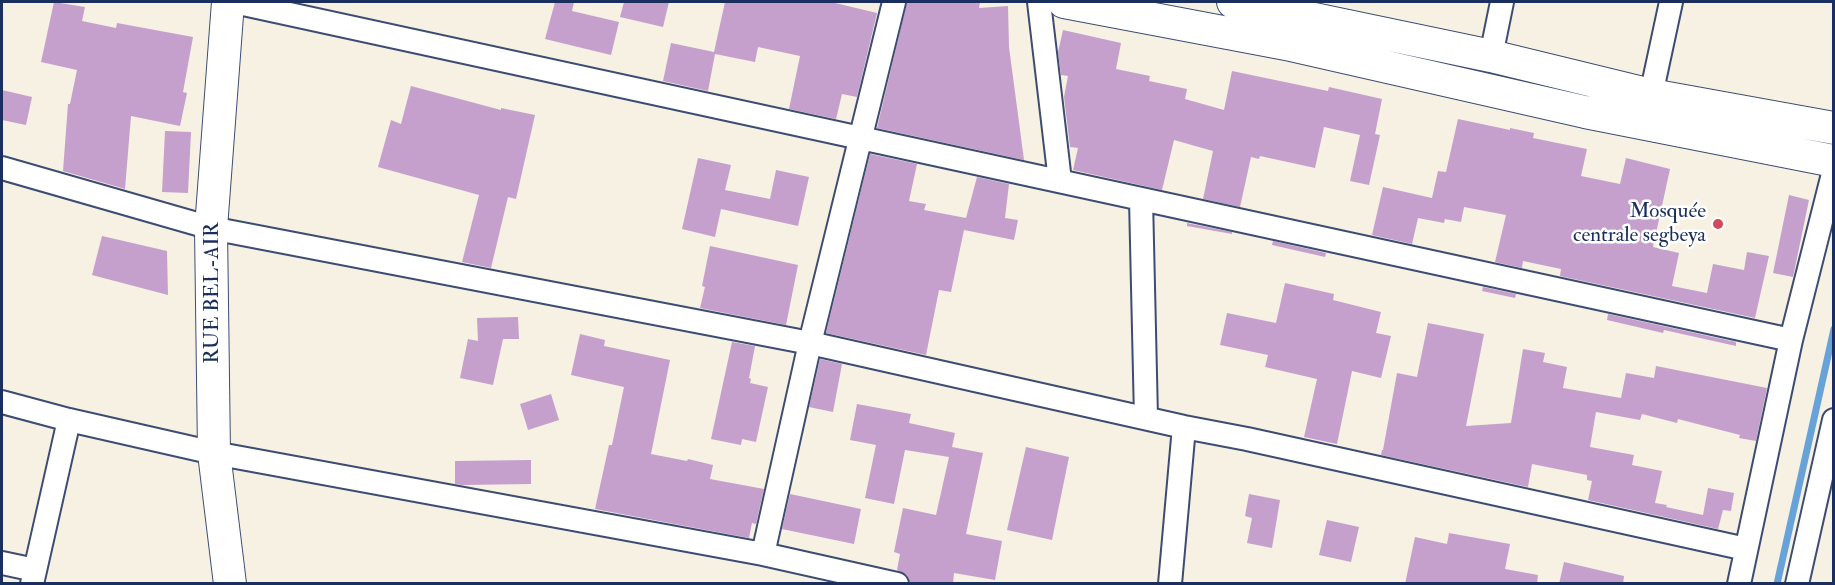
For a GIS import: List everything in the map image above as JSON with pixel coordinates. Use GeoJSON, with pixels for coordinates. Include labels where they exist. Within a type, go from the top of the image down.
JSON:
{"type":"FeatureCollection","features":[{"type":"Feature","properties":{"kind":"main road","name":"RUE BEL-AIR"},"geometry":{"type":"LineString","coordinates":[[228,2],[212,228],[214,453],[230,584]]}},
{"type":"Feature","properties":{"kind":"main road"},"geometry":{"type":"LineString","coordinates":[[1064,2],[1286,44],[1585,112],[1833,161]]}},
{"type":"Feature","properties":{"kind":"main road"},"geometry":{"type":"LineString","coordinates":[[1233,2],[1302,9],[1651,95],[1833,128]]}},
{"type":"Feature","properties":{"kind":"street"},"geometry":{"type":"LineString","coordinates":[[234,2],[1791,340]]}},
{"type":"Feature","properties":{"kind":"street"},"geometry":{"type":"LineString","coordinates":[[763,554],[810,343],[894,2]]}},
{"type":"Feature","properties":{"kind":"street"},"geometry":{"type":"LineString","coordinates":[[1039,2],[1060,181]]}},
{"type":"Feature","properties":{"kind":"street"},"geometry":{"type":"LineString","coordinates":[[1491,56],[1502,2]]}},
{"type":"Feature","properties":{"kind":"street"},"geometry":{"type":"LineString","coordinates":[[1651,95],[1671,2]]}},
{"type":"Feature","properties":{"kind":"street"},"geometry":{"type":"LineString","coordinates":[[2,168],[212,228],[810,343],[1746,549]]}},
{"type":"Feature","properties":{"kind":"street"},"geometry":{"type":"LineString","coordinates":[[1739,584],[1791,340],[1833,170]]}},
{"type":"Feature","properties":{"kind":"street"},"geometry":{"type":"LineString","coordinates":[[1141,199],[1146,418]]}},
{"type":"Feature","properties":{"kind":"street"},"geometry":{"type":"LineString","coordinates":[[2,402],[69,420],[214,453],[763,554],[897,584]]}},
{"type":"Feature","properties":{"kind":"street"},"geometry":{"type":"LineString","coordinates":[[2,563],[34,577],[69,420]]}},
{"type":"Feature","properties":{"kind":"street"},"geometry":{"type":"LineString","coordinates":[[1797,584],[1833,420]]}},
{"type":"Feature","properties":{"kind":"street"},"geometry":{"type":"LineString","coordinates":[[1170,584],[1184,427]]}},
{"type":"Feature","properties":{"kind":"building"},"geometry":{"type":"Polygon","coordinates":[[[54,2],[85,7],[82,21],[116,28],[117,23],[193,37],[183,92],[187,93],[180,126],[131,116],[125,189],[63,171],[68,104],[70,104],[77,70],[41,62],[54,2]]]}},
{"type":"Feature","properties":{"kind":"building"},"geometry":{"type":"Polygon","coordinates":[[[555,2],[574,2],[572,11],[619,22],[611,55],[545,39],[555,2]]]}},
{"type":"Feature","properties":{"kind":"building"},"geometry":{"type":"Polygon","coordinates":[[[624,2],[669,2],[663,27],[620,17],[624,2]]]}},
{"type":"Feature","properties":{"kind":"building"},"geometry":{"type":"Polygon","coordinates":[[[725,2],[831,2],[877,13],[857,97],[842,94],[836,119],[789,109],[800,56],[758,47],[755,62],[715,54],[708,91],[663,81],[671,43],[714,52],[725,2]]]}},
{"type":"Feature","properties":{"kind":"building"},"geometry":{"type":"Polygon","coordinates":[[[907,2],[980,2],[979,8],[1008,6],[1009,47],[1024,160],[877,128],[907,2]]]}},
{"type":"Feature","properties":{"kind":"building"},"geometry":{"type":"Polygon","coordinates":[[[1063,30],[1121,43],[1116,69],[1150,76],[1149,81],[1187,89],[1185,99],[1224,110],[1232,71],[1328,91],[1329,87],[1382,99],[1375,134],[1380,135],[1369,185],[1350,181],[1360,135],[1324,127],[1315,168],[1260,156],[1259,159],[1251,157],[1240,207],[1203,199],[1213,151],[1174,140],[1162,190],[1073,170],[1078,148],[1070,147],[1064,97],[1068,76],[1061,75],[1058,52],[1063,30]]]}},
{"type":"Feature","properties":{"kind":"building"},"geometry":{"type":"Polygon","coordinates":[[[411,86],[501,110],[501,108],[535,115],[516,199],[508,197],[491,268],[462,262],[479,195],[378,167],[391,120],[401,124],[411,86]]]}},
{"type":"Feature","properties":{"kind":"building"},"geometry":{"type":"Polygon","coordinates":[[[2,90],[32,97],[26,125],[2,120],[2,90]]]}},
{"type":"Feature","properties":{"kind":"building"},"geometry":{"type":"Polygon","coordinates":[[[1458,119],[1534,133],[1533,138],[1587,149],[1581,176],[1620,184],[1626,158],[1670,169],[1653,247],[1679,253],[1672,286],[1707,293],[1713,264],[1744,270],[1747,252],[1769,256],[1755,318],[1560,276],[1561,269],[1523,261],[1522,268],[1495,262],[1506,215],[1464,207],[1461,222],[1445,219],[1444,223],[1418,218],[1412,244],[1372,235],[1383,187],[1432,198],[1438,171],[1446,172],[1458,119]]]}},
{"type":"Feature","properties":{"kind":"building"},"geometry":{"type":"Polygon","coordinates":[[[165,131],[191,132],[188,193],[162,192],[165,131]]]}},
{"type":"Feature","properties":{"kind":"building"},"geometry":{"type":"Polygon","coordinates":[[[870,154],[917,164],[909,201],[926,204],[924,210],[966,218],[977,177],[1009,184],[1005,218],[1018,220],[1014,240],[964,230],[951,292],[939,290],[926,355],[826,333],[870,154]]]}},
{"type":"Feature","properties":{"kind":"building"},"geometry":{"type":"Polygon","coordinates":[[[698,158],[731,165],[725,190],[770,199],[776,170],[809,177],[798,226],[721,209],[715,237],[682,229],[698,158]]]}},
{"type":"Feature","properties":{"kind":"building"},"geometry":{"type":"Polygon","coordinates":[[[1789,195],[1809,200],[1793,277],[1773,273],[1789,195]]]}},
{"type":"Feature","properties":{"kind":"building"},"geometry":{"type":"Polygon","coordinates":[[[1187,223],[1232,232],[1232,234],[1187,226],[1187,223]]]}},
{"type":"Feature","properties":{"kind":"building"},"geometry":{"type":"Polygon","coordinates":[[[102,236],[167,251],[168,295],[92,275],[102,236]]]}},
{"type":"Feature","properties":{"kind":"building"},"geometry":{"type":"Polygon","coordinates":[[[1273,241],[1326,253],[1325,257],[1272,245],[1273,241]]]}},
{"type":"Feature","properties":{"kind":"building"},"geometry":{"type":"Polygon","coordinates":[[[710,246],[798,265],[786,325],[700,308],[710,246]]]}},
{"type":"Feature","properties":{"kind":"building"},"geometry":{"type":"Polygon","coordinates":[[[1285,283],[1334,294],[1333,300],[1381,312],[1376,333],[1391,336],[1381,378],[1352,371],[1337,444],[1304,437],[1317,379],[1265,367],[1268,355],[1220,345],[1227,313],[1276,323],[1285,283]]]}},
{"type":"Feature","properties":{"kind":"building"},"geometry":{"type":"Polygon","coordinates":[[[1483,287],[1516,294],[1515,298],[1482,291],[1483,287]]]}},
{"type":"Feature","properties":{"kind":"building"},"geometry":{"type":"Polygon","coordinates":[[[1608,314],[1736,342],[1736,346],[1607,320],[1608,314]]]}},
{"type":"Feature","properties":{"kind":"building"},"geometry":{"type":"Polygon","coordinates":[[[518,317],[519,339],[503,339],[493,385],[460,378],[468,339],[478,341],[477,318],[518,317]]]}},
{"type":"Feature","properties":{"kind":"building"},"geometry":{"type":"Polygon","coordinates":[[[1428,323],[1484,334],[1466,426],[1511,423],[1523,349],[1545,353],[1543,362],[1567,367],[1563,388],[1621,398],[1626,373],[1654,378],[1656,366],[1767,388],[1756,441],[1678,419],[1677,423],[1642,414],[1640,420],[1596,412],[1590,447],[1634,455],[1632,465],[1662,471],[1655,503],[1703,515],[1708,488],[1734,493],[1731,511],[1723,510],[1718,529],[1588,500],[1592,481],[1587,480],[1587,475],[1532,464],[1528,487],[1381,455],[1397,373],[1417,377],[1428,323]]]}},
{"type":"Feature","properties":{"kind":"building"},"geometry":{"type":"Polygon","coordinates":[[[580,334],[605,340],[604,346],[670,360],[651,454],[713,465],[710,479],[764,489],[756,524],[752,523],[749,538],[595,509],[624,387],[571,375],[580,334]]]}},
{"type":"Feature","properties":{"kind":"building"},"geometry":{"type":"Polygon","coordinates":[[[732,342],[755,346],[750,383],[768,387],[756,442],[742,439],[741,445],[711,439],[732,342]]]}},
{"type":"Feature","properties":{"kind":"building"},"geometry":{"type":"Polygon","coordinates":[[[820,359],[842,364],[833,412],[809,407],[820,359]]]}},
{"type":"Feature","properties":{"kind":"building"},"geometry":{"type":"Polygon","coordinates":[[[551,394],[559,420],[528,430],[520,404],[551,394]]]}},
{"type":"Feature","properties":{"kind":"building"},"geometry":{"type":"Polygon","coordinates":[[[857,404],[911,414],[909,423],[955,433],[952,447],[983,453],[966,534],[1002,541],[995,580],[954,573],[953,584],[910,584],[907,575],[897,570],[900,554],[894,552],[903,508],[936,515],[949,457],[905,450],[894,504],[865,498],[876,445],[850,440],[857,404]]]}},
{"type":"Feature","properties":{"kind":"building"},"geometry":{"type":"Polygon","coordinates":[[[1026,447],[1069,457],[1052,540],[1007,530],[1026,447]]]}},
{"type":"Feature","properties":{"kind":"building"},"geometry":{"type":"Polygon","coordinates":[[[531,460],[531,484],[455,484],[455,461],[531,460]]]}},
{"type":"Feature","properties":{"kind":"building"},"geometry":{"type":"Polygon","coordinates":[[[790,494],[861,509],[854,544],[782,529],[790,494]]]}},
{"type":"Feature","properties":{"kind":"building"},"geometry":{"type":"Polygon","coordinates":[[[1249,494],[1280,500],[1272,548],[1247,543],[1252,518],[1245,516],[1249,494]]]}},
{"type":"Feature","properties":{"kind":"building"},"geometry":{"type":"Polygon","coordinates":[[[1327,520],[1359,527],[1351,562],[1319,555],[1327,520]]]}},
{"type":"Feature","properties":{"kind":"building"},"geometry":{"type":"Polygon","coordinates":[[[1449,533],[1510,544],[1505,569],[1538,575],[1537,584],[1405,584],[1415,537],[1447,544],[1449,533]]]}},
{"type":"Feature","properties":{"kind":"building"},"geometry":{"type":"Polygon","coordinates":[[[1564,562],[1624,576],[1623,584],[1559,584],[1564,562]]]}},
{"type":"Feature","properties":{"kind":"waterway"},"geometry":{"type":"LineString","coordinates":[[1777,584],[1834,329]]}},
{"type":"Feature","properties":{"kind":"place","name":"Mosquée centrale segbeya"},"geometry":{"type":"Point","coordinates":[1718,224]}}]}
